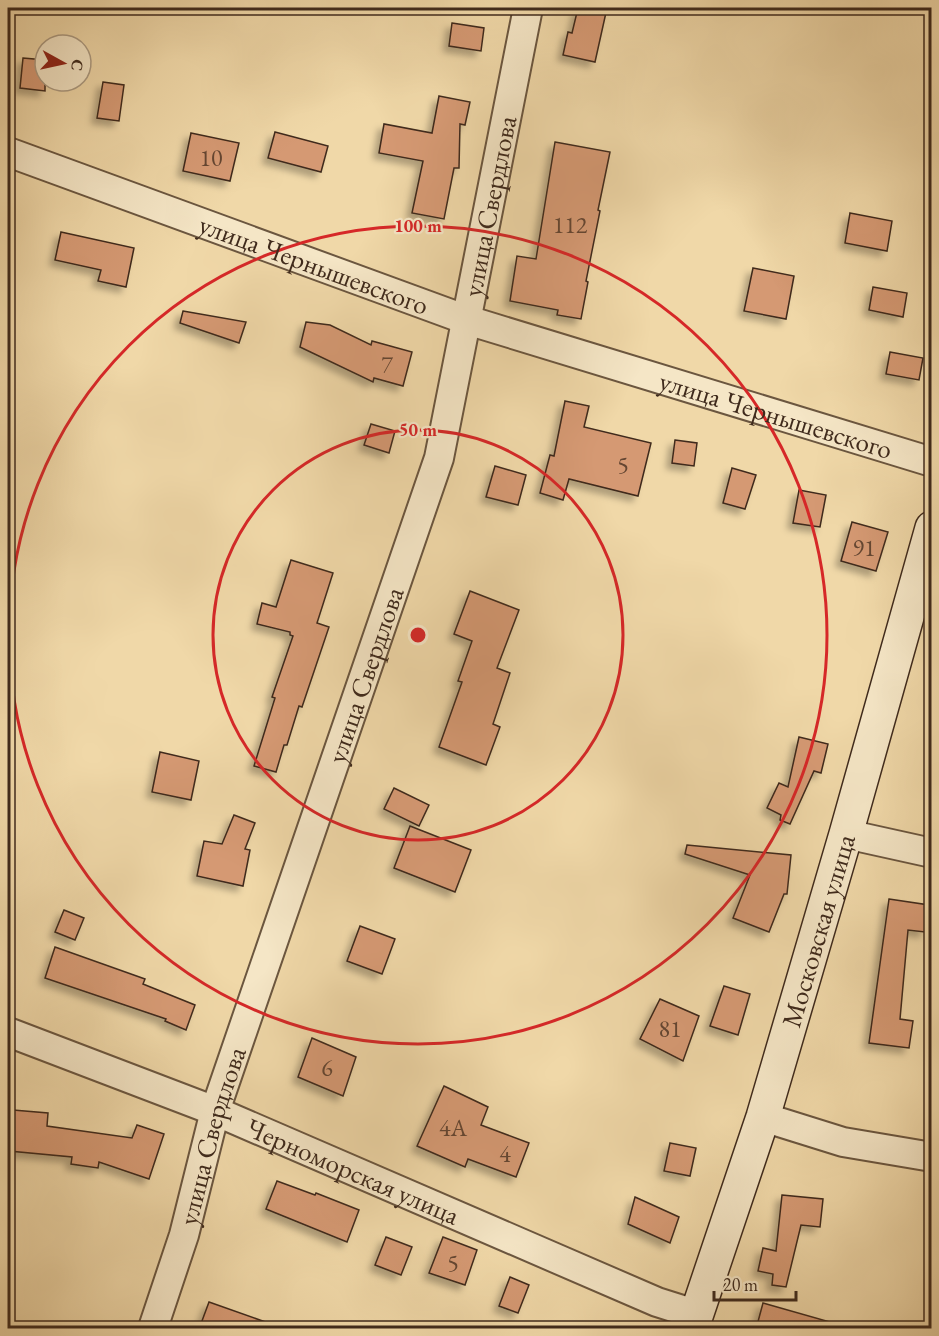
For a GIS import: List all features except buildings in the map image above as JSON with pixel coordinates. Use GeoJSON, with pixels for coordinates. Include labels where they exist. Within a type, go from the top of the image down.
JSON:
{"type":"FeatureCollection","features":[{"type":"Feature","properties":{"kind":"street","name":"улица Свердлова"},"geometry":{"type":"LineString","coordinates":[[153,1329],[183,1235],[215,1111],[439,458],[528,8]]}},
{"type":"Feature","properties":{"kind":"street","name":"улица Чернышевского"},"geometry":{"type":"LineString","coordinates":[[8,152],[467,320],[932,462]]}},
{"type":"Feature","properties":{"kind":"street","name":"Московская улица"},"geometry":{"type":"LineString","coordinates":[[694,1321],[763,1117],[932,528]]}},
{"type":"Feature","properties":{"kind":"street"},"geometry":{"type":"LineString","coordinates":[[846,834],[932,853]]}},
{"type":"Feature","properties":{"kind":"street","name":"Черноморская улица"},"geometry":{"type":"LineString","coordinates":[[8,1032],[215,1111],[657,1302],[694,1321]]}},
{"type":"Feature","properties":{"kind":"street"},"geometry":{"type":"LineString","coordinates":[[763,1117],[843,1142],[932,1157]]}}]}
